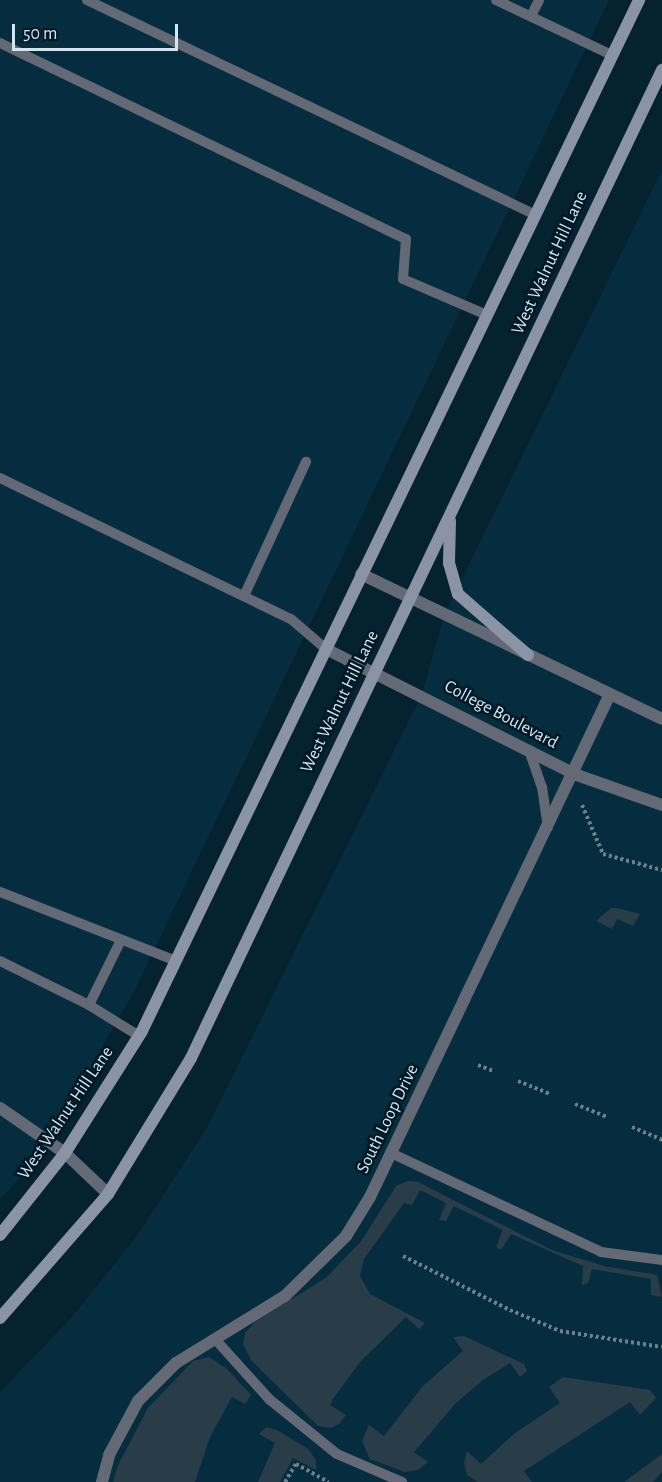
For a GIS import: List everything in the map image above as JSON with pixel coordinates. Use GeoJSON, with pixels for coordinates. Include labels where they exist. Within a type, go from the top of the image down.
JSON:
{"type":"FeatureCollection","features":[{"type":"Feature","properties":{"kind":"main road","name":"West Walnut Hill Lane"},"geometry":{"type":"LineString","coordinates":[[0,1235],[65,1153],[139,1036],[639,0]]}},
{"type":"Feature","properties":{"kind":"main road","name":"West Walnut Hill Lane"},"geometry":{"type":"LineString","coordinates":[[0,1318],[108,1194],[191,1058],[662,70]]}},
{"type":"Feature","properties":{"kind":"main road"},"geometry":{"type":"LineString","coordinates":[[450,516],[449,563],[458,594],[528,655]]}},
{"type":"Feature","properties":{"kind":"street"},"geometry":{"type":"LineString","coordinates":[[362,574],[662,719]]}},
{"type":"Feature","properties":{"kind":"street","name":"College Boulevard"},"geometry":{"type":"LineString","coordinates":[[326,649],[374,671],[574,774],[662,805]]}},
{"type":"Feature","properties":{"kind":"street","name":"South Loop Drive"},"geometry":{"type":"LineString","coordinates":[[102,1482],[109,1455],[138,1401],[176,1363],[285,1296],[346,1236],[392,1153],[548,829],[610,694]]}},
{"type":"Feature","properties":{"kind":"street"},"geometry":{"type":"LineString","coordinates":[[0,1108],[65,1153],[108,1194]]}},
{"type":"Feature","properties":{"kind":"lane"},"geometry":{"type":"LineString","coordinates":[[87,0],[535,215]]}},
{"type":"Feature","properties":{"kind":"lane"},"geometry":{"type":"LineString","coordinates":[[496,0],[612,55]]}},
{"type":"Feature","properties":{"kind":"lane"},"geometry":{"type":"LineString","coordinates":[[531,16],[539,0]]}},
{"type":"Feature","properties":{"kind":"lane"},"geometry":{"type":"LineString","coordinates":[[0,43],[406,239],[404,279],[487,315]]}},
{"type":"Feature","properties":{"kind":"lane"},"geometry":{"type":"LineString","coordinates":[[243,596],[306,462]]}},
{"type":"Feature","properties":{"kind":"lane"},"geometry":{"type":"LineString","coordinates":[[0,478],[291,619],[326,649]]}},
{"type":"Feature","properties":{"kind":"lane"},"geometry":{"type":"LineString","coordinates":[[529,750],[542,787],[548,829]]}},
{"type":"Feature","properties":{"kind":"lane"},"geometry":{"type":"LineString","coordinates":[[0,892],[176,961]]}},
{"type":"Feature","properties":{"kind":"lane"},"geometry":{"type":"LineString","coordinates":[[89,1005],[121,940]]}},
{"type":"Feature","properties":{"kind":"lane"},"geometry":{"type":"LineString","coordinates":[[0,961],[89,1005],[139,1036]]}},
{"type":"Feature","properties":{"kind":"lane"},"geometry":{"type":"LineString","coordinates":[[392,1153],[601,1252],[662,1260]]}},
{"type":"Feature","properties":{"kind":"lane"},"geometry":{"type":"LineString","coordinates":[[215,1339],[269,1399],[336,1454],[402,1482]]}},
{"type":"Feature","properties":{"kind":"path"},"geometry":{"type":"LineString","coordinates":[[582,805],[603,855],[662,870]]}},
{"type":"Feature","properties":{"kind":"path"},"geometry":{"type":"LineString","coordinates":[[478,1065],[494,1071]]}},
{"type":"Feature","properties":{"kind":"path"},"geometry":{"type":"LineString","coordinates":[[518,1081],[551,1094]]}},
{"type":"Feature","properties":{"kind":"path"},"geometry":{"type":"LineString","coordinates":[[575,1104],[607,1117]]}},
{"type":"Feature","properties":{"kind":"path"},"geometry":{"type":"LineString","coordinates":[[632,1127],[662,1140]]}},
{"type":"Feature","properties":{"kind":"path"},"geometry":{"type":"LineString","coordinates":[[403,1256],[510,1310],[560,1331],[662,1347]]}},
{"type":"Feature","properties":{"kind":"path"},"geometry":{"type":"LineString","coordinates":[[285,1482],[296,1464],[328,1482]]}},
{"type":"Feature","properties":{"kind":"shaded area"},"geometry":{"type":"Polygon","coordinates":[[[0,0],[609,0],[134,992],[39,1156],[0,1200],[0,0]]]}},
{"type":"Feature","properties":{"kind":"shaded area"},"geometry":{"type":"Polygon","coordinates":[[[662,170],[662,1482],[0,1482],[0,1392],[72,1317],[137,1236],[208,1126],[422,694],[444,616],[662,170]]]}},
{"type":"Feature","properties":{"kind":"shaded area"},"geometry":{"type":"Polygon","coordinates":[[[611,908],[640,914],[633,926],[617,919],[612,929],[596,921],[611,908]]]}},
{"type":"Feature","properties":{"kind":"shaded area"},"geometry":{"type":"Polygon","coordinates":[[[408,1181],[418,1182],[552,1250],[604,1266],[657,1275],[662,1297],[651,1295],[651,1279],[592,1269],[588,1283],[582,1285],[583,1266],[511,1234],[501,1250],[496,1247],[503,1230],[454,1206],[446,1221],[439,1220],[446,1203],[420,1190],[412,1205],[404,1203],[364,1259],[360,1276],[370,1294],[425,1323],[419,1329],[406,1317],[360,1362],[333,1399],[330,1405],[346,1415],[339,1424],[331,1428],[318,1426],[251,1360],[243,1344],[245,1333],[255,1322],[327,1277],[362,1240],[396,1186],[408,1181]]]}},
{"type":"Feature","properties":{"kind":"shaded area"},"geometry":{"type":"Polygon","coordinates":[[[464,1336],[524,1364],[527,1371],[520,1377],[510,1363],[483,1380],[455,1404],[414,1452],[428,1462],[418,1470],[405,1472],[370,1459],[362,1441],[369,1425],[384,1436],[423,1386],[463,1351],[453,1337],[464,1336]]]}},
{"type":"Feature","properties":{"kind":"shaded area"},"geometry":{"type":"Polygon","coordinates":[[[209,1357],[227,1369],[251,1395],[245,1404],[232,1397],[210,1437],[195,1482],[113,1482],[118,1465],[148,1408],[193,1361],[209,1357]]]}},
{"type":"Feature","properties":{"kind":"shaded area"},"geometry":{"type":"Polygon","coordinates":[[[563,1377],[650,1390],[656,1398],[640,1415],[630,1402],[524,1471],[532,1482],[478,1482],[467,1475],[464,1463],[467,1451],[481,1464],[515,1433],[560,1403],[549,1387],[563,1377]]]}},
{"type":"Feature","properties":{"kind":"shaded area"},"geometry":{"type":"Polygon","coordinates":[[[266,1427],[277,1430],[308,1449],[316,1460],[316,1470],[293,1458],[280,1482],[258,1482],[275,1443],[259,1434],[266,1427]]]}},
{"type":"Feature","properties":{"kind":"shaded area"},"geometry":{"type":"Polygon","coordinates":[[[662,1454],[662,1472],[653,1482],[624,1482],[662,1454]]]}}]}
